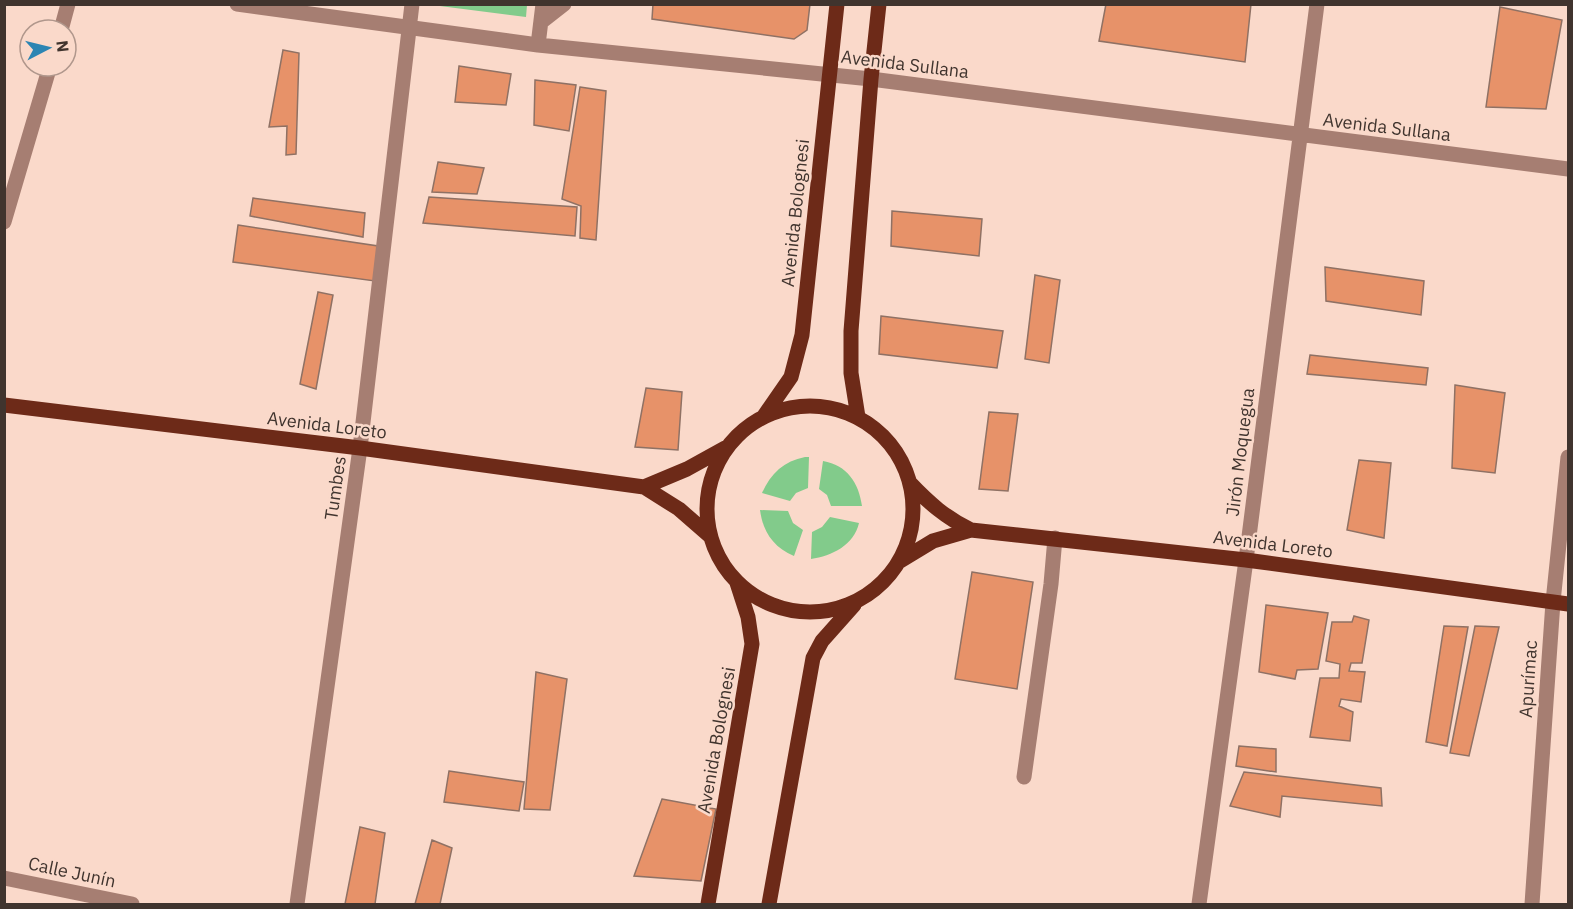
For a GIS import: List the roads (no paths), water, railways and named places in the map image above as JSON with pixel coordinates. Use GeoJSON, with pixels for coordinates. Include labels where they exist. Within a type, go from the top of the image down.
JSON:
{"type":"FeatureCollection","features":[{"type":"Feature","properties":{"kind":"main road","name":"Avenida Bolognesi"},"geometry":{"type":"LineString","coordinates":[[764,416],[790,377],[802,335],[837,4]]}},
{"type":"Feature","properties":{"kind":"main road"},"geometry":{"type":"LineString","coordinates":[[858,417],[851,373],[851,331],[879,4]]}},
{"type":"Feature","properties":{"kind":"main road","name":"Avenida Loreto"},"geometry":{"type":"LineString","coordinates":[[4,405],[360,448],[644,487],[679,509],[710,536]]}},
{"type":"Feature","properties":{"kind":"main road"},"geometry":{"type":"LineString","coordinates":[[769,904],[813,658],[822,641],[836,623],[856,603],[881,585],[900,561],[910,536],[914,510],[910,483],[899,456],[881,434],[858,417],[835,409],[811,406],[787,408],[764,416],[744,430],[728,447],[716,467],[709,490],[707,513],[710,536],[721,561],[737,584],[759,600],[792,612],[827,612],[856,603]]}},
{"type":"Feature","properties":{"kind":"main road"},"geometry":{"type":"LineString","coordinates":[[644,487],[687,469],[728,447]]}},
{"type":"Feature","properties":{"kind":"main road","name":"Avenida Loreto"},"geometry":{"type":"LineString","coordinates":[[910,483],[938,511],[971,530],[1246,560],[1569,604]]}},
{"type":"Feature","properties":{"kind":"main road","name":"Avenida Loreto"},"geometry":{"type":"LineString","coordinates":[[900,561],[933,541],[971,530]]}},
{"type":"Feature","properties":{"kind":"main road","name":"Avenida Bolognesi"},"geometry":{"type":"LineString","coordinates":[[708,904],[752,644],[748,617],[737,584]]}},
{"type":"Feature","properties":{"kind":"street","name":"Avenida Sullana"},"geometry":{"type":"LineString","coordinates":[[237,4],[538,45],[830,74],[1569,169]]}},
{"type":"Feature","properties":{"kind":"street","name":"Tumbes"},"geometry":{"type":"LineString","coordinates":[[297,904],[360,448],[412,4]]}},
{"type":"Feature","properties":{"kind":"street"},"geometry":{"type":"LineString","coordinates":[[538,45],[543,4]]}},
{"type":"Feature","properties":{"kind":"street"},"geometry":{"type":"LineString","coordinates":[[541,22],[564,4]]}},
{"type":"Feature","properties":{"kind":"street","name":"Jirón Moquegua"},"geometry":{"type":"LineString","coordinates":[[1199,904],[1246,560],[1317,4]]}},
{"type":"Feature","properties":{"kind":"street"},"geometry":{"type":"LineString","coordinates":[[4,222],[46,78]]}},
{"type":"Feature","properties":{"kind":"street","name":"Apurímac"},"geometry":{"type":"LineString","coordinates":[[1532,904],[1553,602],[1569,456]]}},
{"type":"Feature","properties":{"kind":"street"},"geometry":{"type":"LineString","coordinates":[[1024,777],[1051,584],[1055,538]]}},
{"type":"Feature","properties":{"kind":"street","name":"Calle Junín"},"geometry":{"type":"LineString","coordinates":[[4,878],[132,904]]}}]}
